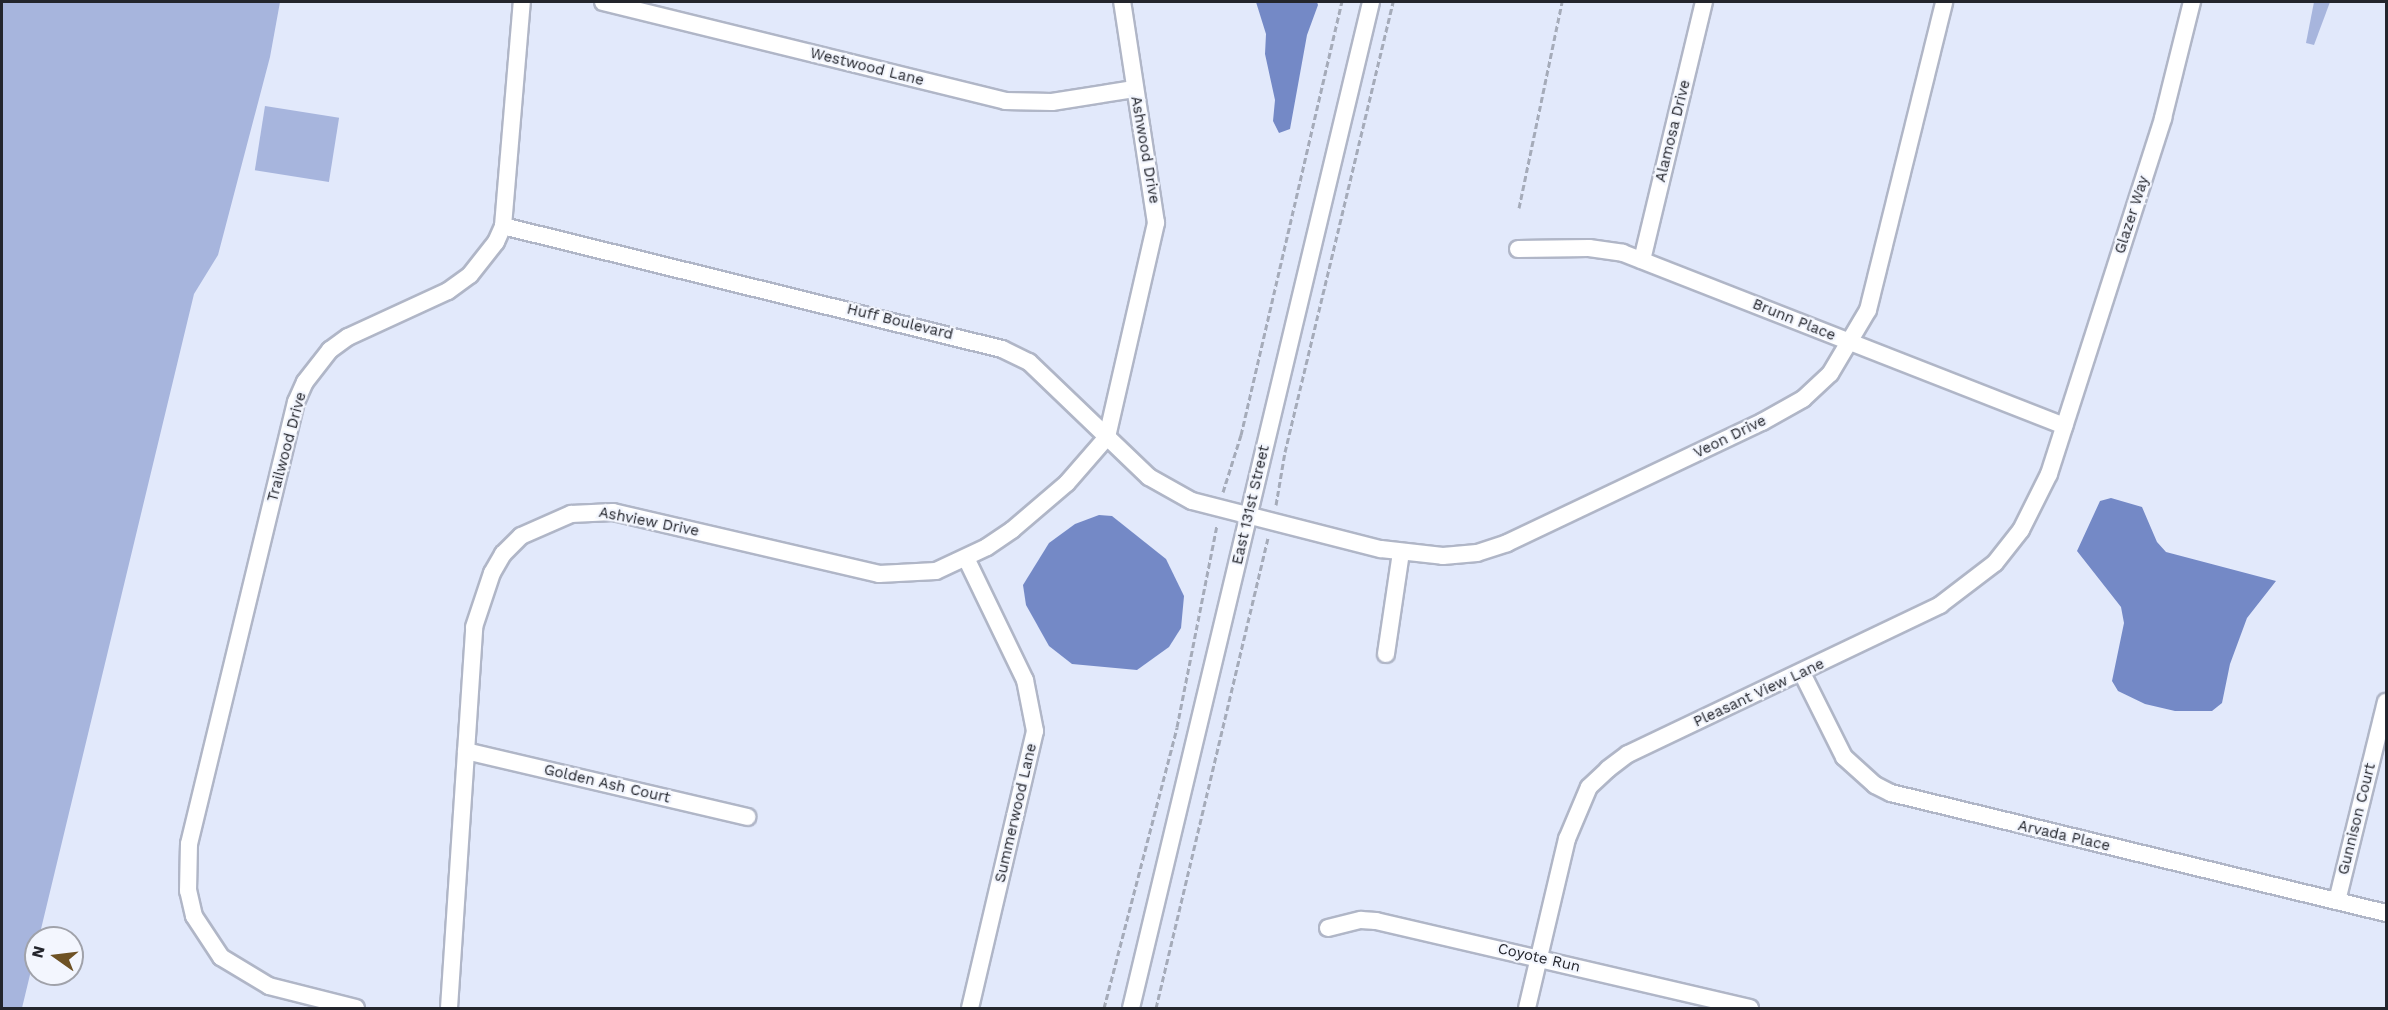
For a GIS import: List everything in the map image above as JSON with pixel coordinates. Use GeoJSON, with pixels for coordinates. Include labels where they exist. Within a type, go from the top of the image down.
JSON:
{"type":"FeatureCollection","features":[{"type":"Feature","properties":{"kind":"street","name":"Trailwood Drive"},"geometry":{"type":"LineString","coordinates":[[356,1008],[269,986],[242,972],[221,957],[194,916],[187,867],[191,833],[296,402],[305,382],[330,350],[348,337],[448,291],[470,275],[496,242],[503,226],[522,2]]}},
{"type":"Feature","properties":{"kind":"street","name":"Westwood Lane"},"geometry":{"type":"LineString","coordinates":[[603,2],[1005,101],[1052,102],[1134,89]]}},
{"type":"Feature","properties":{"kind":"street","name":"Ashwood Drive"},"geometry":{"type":"LineString","coordinates":[[1107,437],[1155,241],[1154,191],[1134,89],[1122,2]]}},
{"type":"Feature","properties":{"kind":"street","name":"East 131st Street"},"geometry":{"type":"LineString","coordinates":[[1131,1008],[1371,2]]}},
{"type":"Feature","properties":{"kind":"street","name":"Alamosa Drive"},"geometry":{"type":"LineString","coordinates":[[1642,260],[1704,2]]}},
{"type":"Feature","properties":{"kind":"street","name":"Veon Drive"},"geometry":{"type":"LineString","coordinates":[[1248,516],[1401,553],[1469,554],[1518,538],[1784,411],[1830,374],[1851,343],[1875,289],[1944,2]]}},
{"type":"Feature","properties":{"kind":"street","name":"Glazer Way"},"geometry":{"type":"LineString","coordinates":[[2064,426],[2163,118],[2193,2]]}},
{"type":"Feature","properties":{"kind":"street","name":"Huff Boulevard"},"geometry":{"type":"LineString","coordinates":[[503,226],[1002,349],[1029,362],[1107,437],[1171,492],[1206,506],[1248,516]]}},
{"type":"Feature","properties":{"kind":"street","name":"Brunn Place"},"geometry":{"type":"LineString","coordinates":[[1518,249],[1598,249],[1642,260],[2064,426]]}},
{"type":"Feature","properties":{"kind":"street","name":"Pleasant View Lane"},"geometry":{"type":"LineString","coordinates":[[1527,1008],[1567,839],[1589,787],[1628,754],[1802,673],[1940,605],[1995,563],[2021,530],[2041,493],[2064,426]]}},
{"type":"Feature","properties":{"kind":"street","name":"Ashview Drive"},"geometry":{"type":"LineString","coordinates":[[449,1008],[474,627],[483,590],[503,554],[521,536],[552,520],[582,512],[613,512],[879,574],[936,571],[966,558],[1012,530],[1067,483],[1107,437]]}},
{"type":"Feature","properties":{"kind":"street"},"geometry":{"type":"LineString","coordinates":[[1386,654],[1401,553]]}},
{"type":"Feature","properties":{"kind":"street","name":"Summerwood Lane"},"geometry":{"type":"LineString","coordinates":[[966,558],[1025,680],[1035,732],[970,1008]]}},
{"type":"Feature","properties":{"kind":"street","name":"Arvada Place"},"geometry":{"type":"LineString","coordinates":[[1802,673],[1844,757],[1875,785],[1891,793],[2386,913]]}},
{"type":"Feature","properties":{"kind":"street","name":"Gunnison Court"},"geometry":{"type":"LineString","coordinates":[[2337,901],[2386,702]]}},
{"type":"Feature","properties":{"kind":"street","name":"Golden Ash Court"},"geometry":{"type":"LineString","coordinates":[[466,751],[747,817]]}},
{"type":"Feature","properties":{"kind":"street","name":"Coyote Run"},"geometry":{"type":"LineString","coordinates":[[1328,928],[1361,920],[1376,921],[1750,1008]]}},
{"type":"Feature","properties":{"kind":"path"},"geometry":{"type":"LineString","coordinates":[[1519,208],[1562,2]]}},
{"type":"Feature","properties":{"kind":"shaded area"},"geometry":{"type":"Polygon","coordinates":[[[2,2],[280,2],[270,57],[218,255],[194,294],[42,926],[24,926],[24,986],[27,986],[22,1008],[2,1008],[2,2]]]}},
{"type":"Feature","properties":{"kind":"shaded area"},"geometry":{"type":"Polygon","coordinates":[[[1256,2],[1317,2],[1318,5],[1307,35],[1290,129],[1279,133],[1273,121],[1275,100],[1265,54],[1266,34],[1256,2]]]}},
{"type":"Feature","properties":{"kind":"shaded area"},"geometry":{"type":"Polygon","coordinates":[[[2314,2],[2330,2],[2314,45],[2306,43],[2314,2]]]}},
{"type":"Feature","properties":{"kind":"shaded area"},"geometry":{"type":"Polygon","coordinates":[[[265,106],[339,118],[329,182],[255,170],[265,106]]]}},
{"type":"Feature","properties":{"kind":"shaded area"},"geometry":{"type":"Polygon","coordinates":[[[2111,498],[2142,507],[2157,542],[2166,552],[2276,581],[2247,618],[2230,664],[2222,703],[2212,711],[2175,711],[2145,704],[2118,691],[2112,681],[2124,623],[2121,607],[2077,551],[2100,501],[2111,498]]]}},
{"type":"Feature","properties":{"kind":"shaded area"},"geometry":{"type":"Polygon","coordinates":[[[1099,515],[1112,516],[1166,559],[1184,596],[1181,628],[1169,647],[1137,670],[1072,664],[1049,646],[1026,605],[1023,585],[1049,543],[1075,524],[1099,515]]]}}]}
